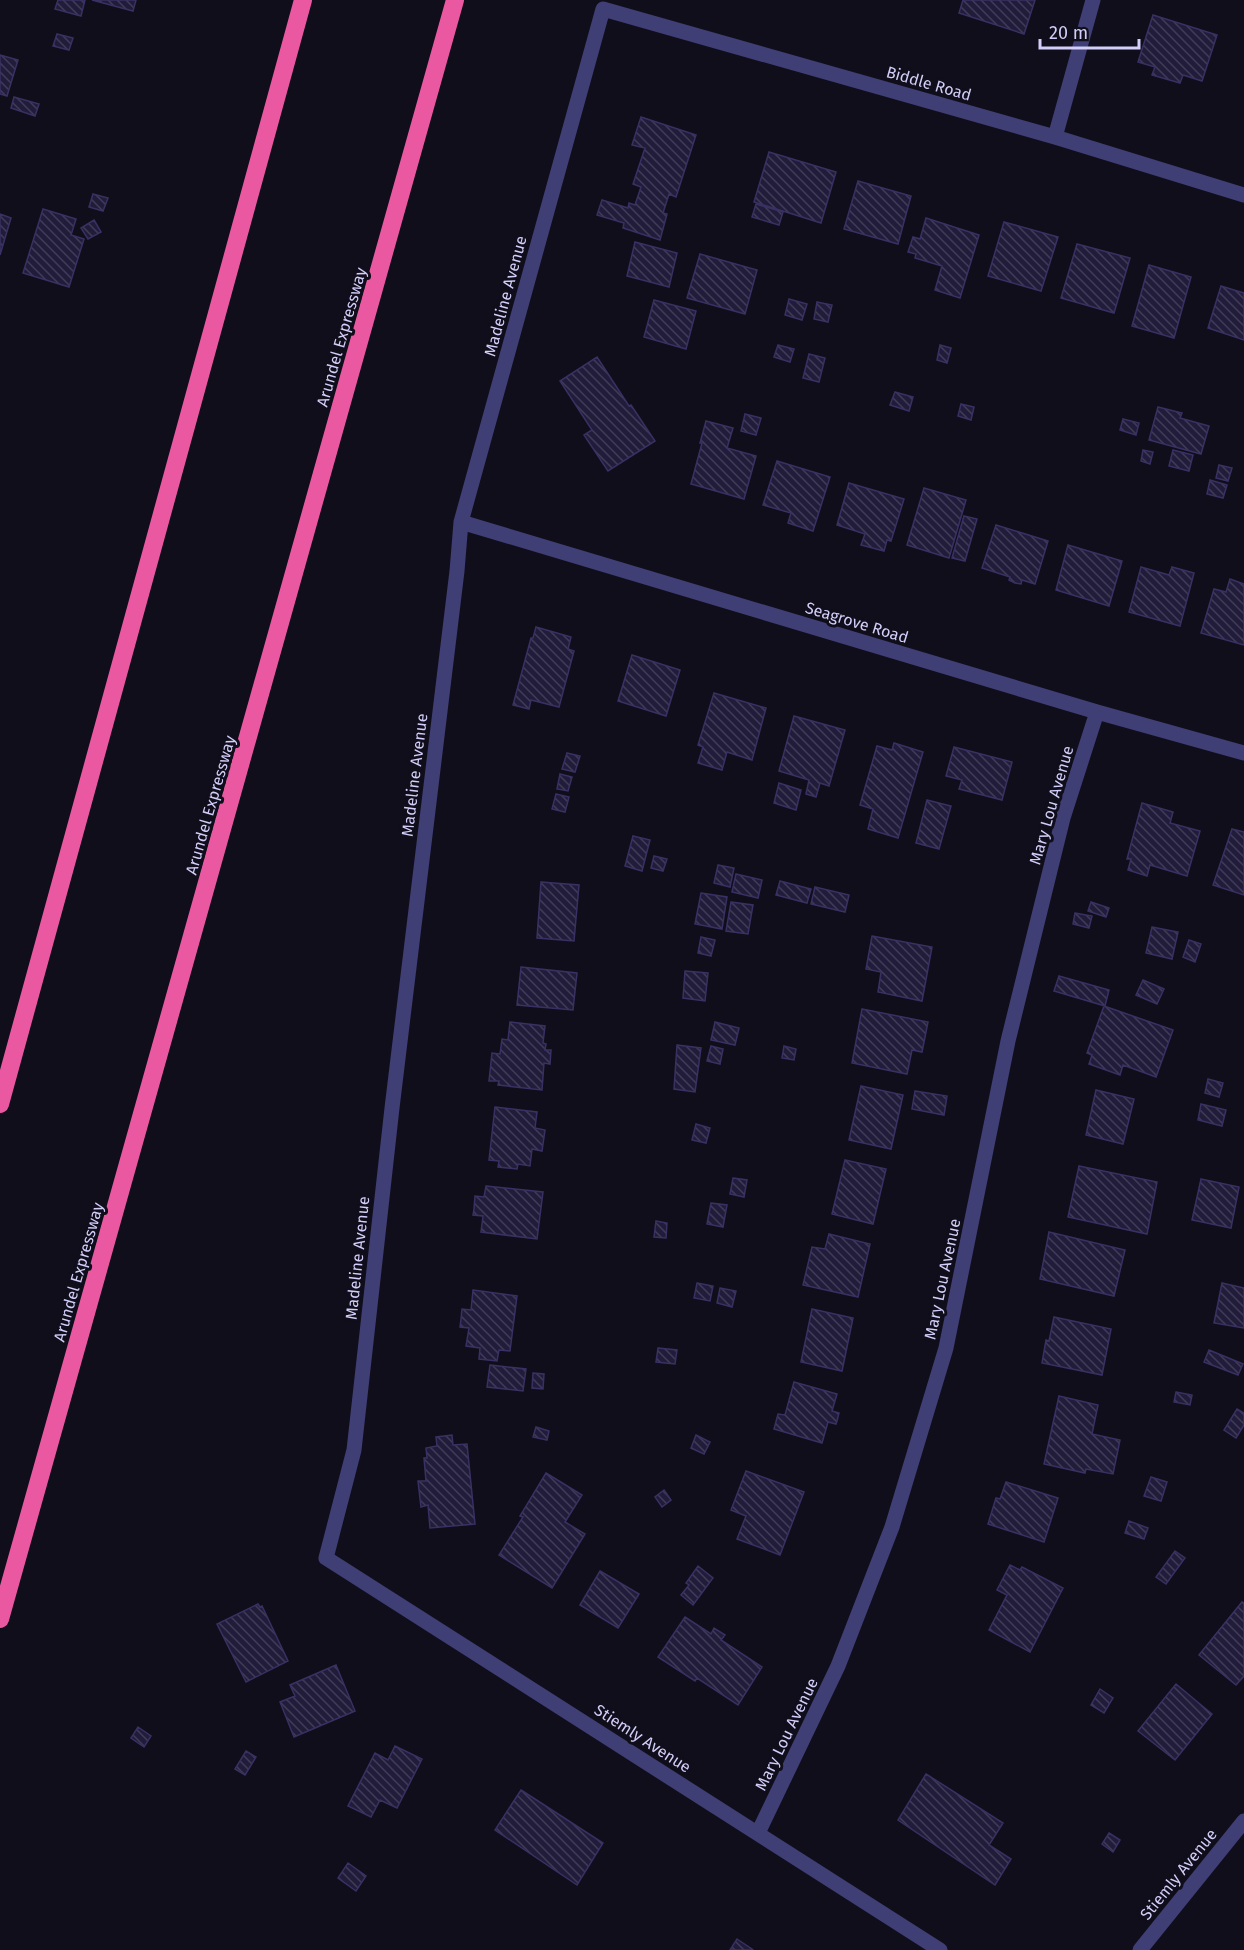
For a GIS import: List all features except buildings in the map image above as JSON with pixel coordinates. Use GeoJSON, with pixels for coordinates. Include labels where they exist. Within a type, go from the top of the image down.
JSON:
{"type":"FeatureCollection","features":[{"type":"Feature","properties":{"kind":"highway"},"geometry":{"type":"LineString","coordinates":[[0,1104],[303,0]]}},
{"type":"Feature","properties":{"kind":"highway","name":"Arundel Expressway"},"geometry":{"type":"LineString","coordinates":[[0,1619],[455,0]]}},
{"type":"Feature","properties":{"kind":"street"},"geometry":{"type":"LineString","coordinates":[[1055,137],[1094,0]]}},
{"type":"Feature","properties":{"kind":"street","name":"Biddle Road"},"geometry":{"type":"LineString","coordinates":[[603,9],[1055,137],[1244,195]]}},
{"type":"Feature","properties":{"kind":"street","name":"Madeline Avenue"},"geometry":{"type":"LineString","coordinates":[[326,1558],[354,1450],[461,522],[603,9]]}},
{"type":"Feature","properties":{"kind":"street","name":"Seagrove Road"},"geometry":{"type":"LineString","coordinates":[[461,522],[1097,712],[1244,753]]}},
{"type":"Feature","properties":{"kind":"street","name":"Mary Lou Avenue"},"geometry":{"type":"LineString","coordinates":[[758,1833],[838,1666],[892,1527],[946,1348],[1008,1041],[1063,818],[1097,712]]}},
{"type":"Feature","properties":{"kind":"street","name":"Stiemly Avenue"},"geometry":{"type":"LineString","coordinates":[[326,1558],[940,1950]]}},
{"type":"Feature","properties":{"kind":"street","name":"Stiemly Avenue"},"geometry":{"type":"LineString","coordinates":[[1140,1950],[1244,1821]]}}]}
